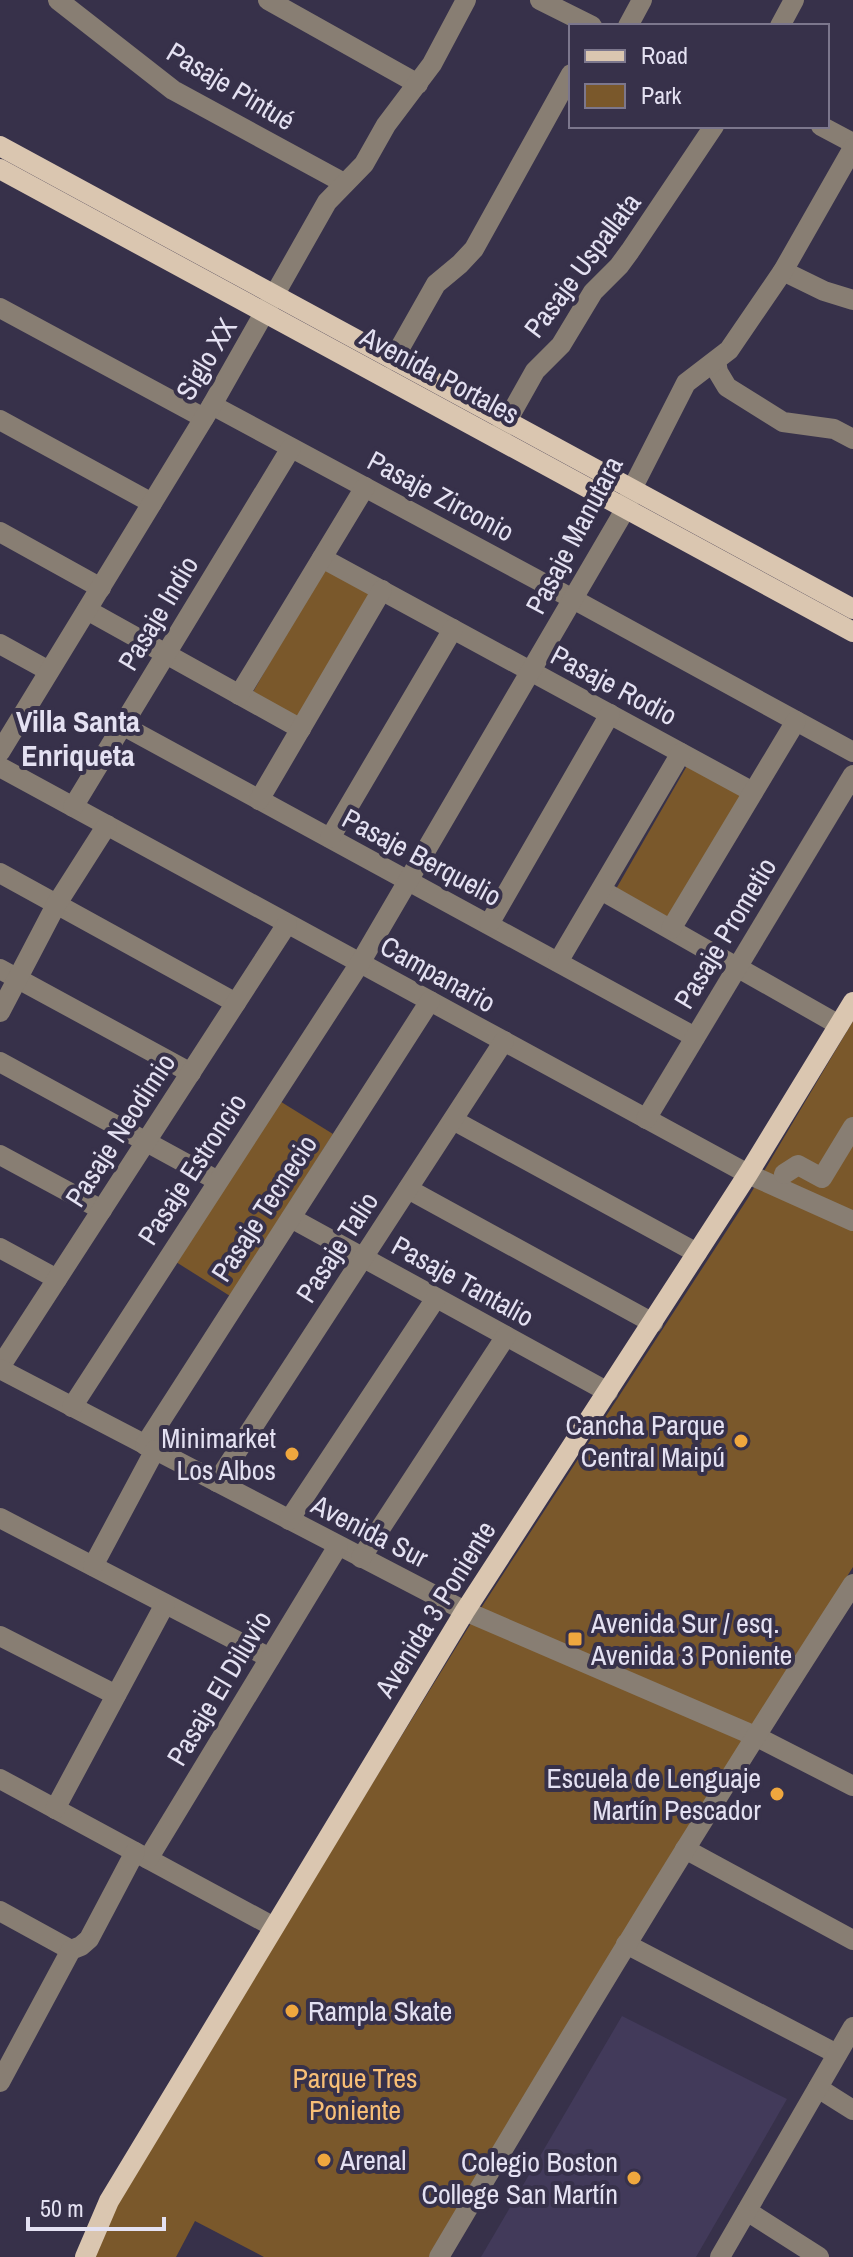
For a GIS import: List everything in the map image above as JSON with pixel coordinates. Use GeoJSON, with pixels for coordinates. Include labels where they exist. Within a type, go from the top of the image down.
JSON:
{"type":"FeatureCollection","features":[{"type":"Feature","properties":{"kind":"main road","name":"Avenida Portales"},"geometry":{"type":"LineString","coordinates":[[0,146],[270,304],[502,430],[629,498],[853,609]]}},
{"type":"Feature","properties":{"kind":"main road","name":"Avenida Portales"},"geometry":{"type":"LineString","coordinates":[[0,169],[270,304],[393,360],[502,430]]}},
{"type":"Feature","properties":{"kind":"main road","name":"Avenida Portales"},"geometry":{"type":"LineString","coordinates":[[629,498],[853,632]]}},
{"type":"Feature","properties":{"kind":"main road","name":"Avenida 3 Poniente"},"geometry":{"type":"LineString","coordinates":[[85,2257],[109,2201],[465,1611],[748,1174],[853,1002]]}},
{"type":"Feature","properties":{"kind":"street","name":"Pasaje Pintué"},"geometry":{"type":"LineString","coordinates":[[58,0],[173,90],[344,183]]}},
{"type":"Feature","properties":{"kind":"street"},"geometry":{"type":"LineString","coordinates":[[268,0],[418,84]]}},
{"type":"Feature","properties":{"kind":"street","name":"Siglo XX"},"geometry":{"type":"LineString","coordinates":[[0,752],[208,412],[327,202],[364,164],[386,125],[432,64],[466,0]]}},
{"type":"Feature","properties":{"kind":"street"},"geometry":{"type":"LineString","coordinates":[[540,0],[588,24]]}},
{"type":"Feature","properties":{"kind":"street"},"geometry":{"type":"LineString","coordinates":[[629,24],[642,0]]}},
{"type":"Feature","properties":{"kind":"street"},"geometry":{"type":"LineString","coordinates":[[781,24],[794,0]]}},
{"type":"Feature","properties":{"kind":"street"},"geometry":{"type":"LineString","coordinates":[[393,360],[436,284],[474,249],[569,78]]}},
{"type":"Feature","properties":{"kind":"street","name":"Pasaje Uspallata"},"geometry":{"type":"LineString","coordinates":[[502,430],[535,371],[561,345],[593,292],[625,259],[713,128]]}},
{"type":"Feature","properties":{"kind":"street"},"geometry":{"type":"LineString","coordinates":[[824,128],[853,146]]}},
{"type":"Feature","properties":{"kind":"street","name":"Pasaje Manutara"},"geometry":{"type":"LineString","coordinates":[[360,963],[573,599],[629,498],[686,383],[729,350],[783,271],[853,146]]}},
{"type":"Feature","properties":{"kind":"street"},"geometry":{"type":"LineString","coordinates":[[783,271],[824,291],[853,300]]}},
{"type":"Feature","properties":{"kind":"street","name":"Pasaje Zirconio"},"geometry":{"type":"LineString","coordinates":[[0,308],[208,412],[291,448],[853,752]]}},
{"type":"Feature","properties":{"kind":"street"},"geometry":{"type":"LineString","coordinates":[[716,361],[718,372],[727,387],[783,422],[834,429],[853,439]]}},
{"type":"Feature","properties":{"kind":"street"},"geometry":{"type":"LineString","coordinates":[[0,420],[152,503]]}},
{"type":"Feature","properties":{"kind":"street","name":"Pasaje Indio"},"geometry":{"type":"LineString","coordinates":[[73,807],[291,448]]}},
{"type":"Feature","properties":{"kind":"street"},"geometry":{"type":"LineString","coordinates":[[239,695],[365,487]]}},
{"type":"Feature","properties":{"kind":"street"},"geometry":{"type":"LineString","coordinates":[[0,532],[101,588]]}},
{"type":"Feature","properties":{"kind":"street","name":"Pasaje Rodio"},"geometry":{"type":"LineString","coordinates":[[322,558],[753,792]]}},
{"type":"Feature","properties":{"kind":"street"},"geometry":{"type":"LineString","coordinates":[[259,800],[382,590]]}},
{"type":"Feature","properties":{"kind":"street"},"geometry":{"type":"LineString","coordinates":[[87,610],[301,729]]}},
{"type":"Feature","properties":{"kind":"street"},"geometry":{"type":"LineString","coordinates":[[330,838],[453,629]]}},
{"type":"Feature","properties":{"kind":"street"},"geometry":{"type":"LineString","coordinates":[[0,644],[49,671]]}},
{"type":"Feature","properties":{"kind":"street"},"geometry":{"type":"LineString","coordinates":[[489,924],[610,714]]}},
{"type":"Feature","properties":{"kind":"street"},"geometry":{"type":"LineString","coordinates":[[671,929],[796,721]]}},
{"type":"Feature","properties":{"kind":"street","name":"Pasaje Berquelio"},"geometry":{"type":"LineString","coordinates":[[122,725],[695,1037]]}},
{"type":"Feature","properties":{"kind":"street"},"geometry":{"type":"LineString","coordinates":[[558,962],[681,753]]}},
{"type":"Feature","properties":{"kind":"street","name":"Campanario"},"geometry":{"type":"LineString","coordinates":[[0,767],[748,1174],[853,1221]]}},
{"type":"Feature","properties":{"kind":"street","name":"Pasaje Prometio"},"geometry":{"type":"LineString","coordinates":[[646,1119],[853,775]]}},
{"type":"Feature","properties":{"kind":"street"},"geometry":{"type":"LineString","coordinates":[[0,1012],[9,974],[107,825]]}},
{"type":"Feature","properties":{"kind":"street"},"geometry":{"type":"LineString","coordinates":[[0,873],[236,1003]]}},
{"type":"Feature","properties":{"kind":"street"},"geometry":{"type":"LineString","coordinates":[[601,890],[839,1025]]}},
{"type":"Feature","properties":{"kind":"street","name":"Pasaje Neodimio"},"geometry":{"type":"LineString","coordinates":[[0,1368],[287,924]]}},
{"type":"Feature","properties":{"kind":"street","name":"Pasaje Estroncio"},"geometry":{"type":"LineString","coordinates":[[72,1407],[360,963]]}},
{"type":"Feature","properties":{"kind":"street"},"geometry":{"type":"LineString","coordinates":[[9,974],[191,1073]]}},
{"type":"Feature","properties":{"kind":"street","name":"Pasaje Tecnecio"},"geometry":{"type":"LineString","coordinates":[[93,1566],[150,1448],[291,1218],[430,1001]]}},
{"type":"Feature","properties":{"kind":"street","name":"Pasaje Talio"},"geometry":{"type":"LineString","coordinates":[[217,1482],[504,1041]]}},
{"type":"Feature","properties":{"kind":"street"},"geometry":{"type":"LineString","coordinates":[[0,1062],[218,1181]]}},
{"type":"Feature","properties":{"kind":"street"},"geometry":{"type":"LineString","coordinates":[[453,1120],[697,1253]]}},
{"type":"Feature","properties":{"kind":"street"},"geometry":{"type":"LineString","coordinates":[[784,1174],[798,1165],[822,1178],[853,1127]]}},
{"type":"Feature","properties":{"kind":"street"},"geometry":{"type":"LineString","coordinates":[[0,1155],[102,1210]]}},
{"type":"Feature","properties":{"kind":"street"},"geometry":{"type":"LineString","coordinates":[[408,1189],[653,1323]]}},
{"type":"Feature","properties":{"kind":"street","name":"Pasaje Tantalio"},"geometry":{"type":"LineString","coordinates":[[291,1218],[608,1392]]}},
{"type":"Feature","properties":{"kind":"street"},"geometry":{"type":"LineString","coordinates":[[0,1248],[57,1279]]}},
{"type":"Feature","properties":{"kind":"street"},"geometry":{"type":"LineString","coordinates":[[289,1520],[436,1298]]}},
{"type":"Feature","properties":{"kind":"street"},"geometry":{"type":"LineString","coordinates":[[361,1558],[506,1336]]}},
{"type":"Feature","properties":{"kind":"street","name":"Avenida Sur"},"geometry":{"type":"LineString","coordinates":[[0,1368],[465,1611],[755,1736],[853,1786]]}},
{"type":"Feature","properties":{"kind":"street"},"geometry":{"type":"LineString","coordinates":[[0,1518],[270,1658]]}},
{"type":"Feature","properties":{"kind":"street","name":"Pasaje El Diluvio"},"geometry":{"type":"LineString","coordinates":[[0,2082],[71,1950],[89,1939],[270,1658],[338,1546]]}},
{"type":"Feature","properties":{"kind":"street"},"geometry":{"type":"LineString","coordinates":[[439,2257],[626,1944],[853,1584]]}},
{"type":"Feature","properties":{"kind":"street"},"geometry":{"type":"LineString","coordinates":[[55,1809],[165,1604]]}},
{"type":"Feature","properties":{"kind":"street"},"geometry":{"type":"LineString","coordinates":[[0,1636],[116,1695]]}},
{"type":"Feature","properties":{"kind":"street"},"geometry":{"type":"LineString","coordinates":[[0,1779],[274,1927]]}},
{"type":"Feature","properties":{"kind":"street"},"geometry":{"type":"LineString","coordinates":[[685,1849],[853,1940]]}},
{"type":"Feature","properties":{"kind":"street"},"geometry":{"type":"LineString","coordinates":[[0,1911],[71,1950]]}},
{"type":"Feature","properties":{"kind":"street"},"geometry":{"type":"LineString","coordinates":[[626,1944],[837,2054]]}},
{"type":"Feature","properties":{"kind":"street"},"geometry":{"type":"LineString","coordinates":[[720,2257],[853,2027]]}},
{"type":"Feature","properties":{"kind":"street"},"geometry":{"type":"LineString","coordinates":[[818,2088],[853,2110]]}},
{"type":"Feature","properties":{"kind":"street"},"geometry":{"type":"LineString","coordinates":[[747,2211],[819,2257]]}},
{"type":"Feature","properties":{"kind":"shaded area","name":"Colegio Boston College San Martín"},"geometry":{"type":"Polygon","coordinates":[[[622,2016],[787,2099],[696,2257],[481,2257],[622,2016]]]}},
{"type":"Feature","properties":{"kind":"green space"},"geometry":{"type":"Polygon","coordinates":[[[324,567],[371,594],[299,719],[253,692],[324,567]]]}},
{"type":"Feature","properties":{"kind":"green space"},"geometry":{"type":"Polygon","coordinates":[[[688,764],[742,795],[670,920],[616,889],[688,764]]]}},
{"type":"Feature","properties":{"kind":"green space","name":"Parque Tres Poniente"},"geometry":{"type":"Polygon","coordinates":[[[853,1021],[853,1567],[732,1757],[429,2257],[264,2257],[195,2221],[176,2257],[91,2257],[100,2232],[468,1628],[748,1198],[853,1021]]]}},
{"type":"Feature","properties":{"kind":"green space"},"geometry":{"type":"Polygon","coordinates":[[[278,1100],[333,1134],[230,1296],[176,1262],[278,1100]]]}},
{"type":"Feature","properties":{"kind":"place","name":"Cancha Parque Central Maipú"},"geometry":{"type":"Point","coordinates":[741,1441]}},
{"type":"Feature","properties":{"kind":"place","name":"Minimarket Los Albos"},"geometry":{"type":"Point","coordinates":[292,1454]}},
{"type":"Feature","properties":{"kind":"place","name":"Avenida Sur / esq. Avenida 3 Poniente"},"geometry":{"type":"Point","coordinates":[575,1639]}},
{"type":"Feature","properties":{"kind":"place","name":"Escuela de Lenguaje Martín Pescador"},"geometry":{"type":"Point","coordinates":[777,1794]}},
{"type":"Feature","properties":{"kind":"place","name":"Rampla Skate"},"geometry":{"type":"Point","coordinates":[292,2011]}},
{"type":"Feature","properties":{"kind":"place","name":"Arenal"},"geometry":{"type":"Point","coordinates":[324,2160]}},
{"type":"Feature","properties":{"kind":"place","name":"Colegio Boston College San Martín"},"geometry":{"type":"Point","coordinates":[634,2178]}},
{"type":"Feature","properties":{"kind":"district","name":"Villa Santa Enriqueta"},"geometry":{"type":"Point","coordinates":[78,738]}}]}
